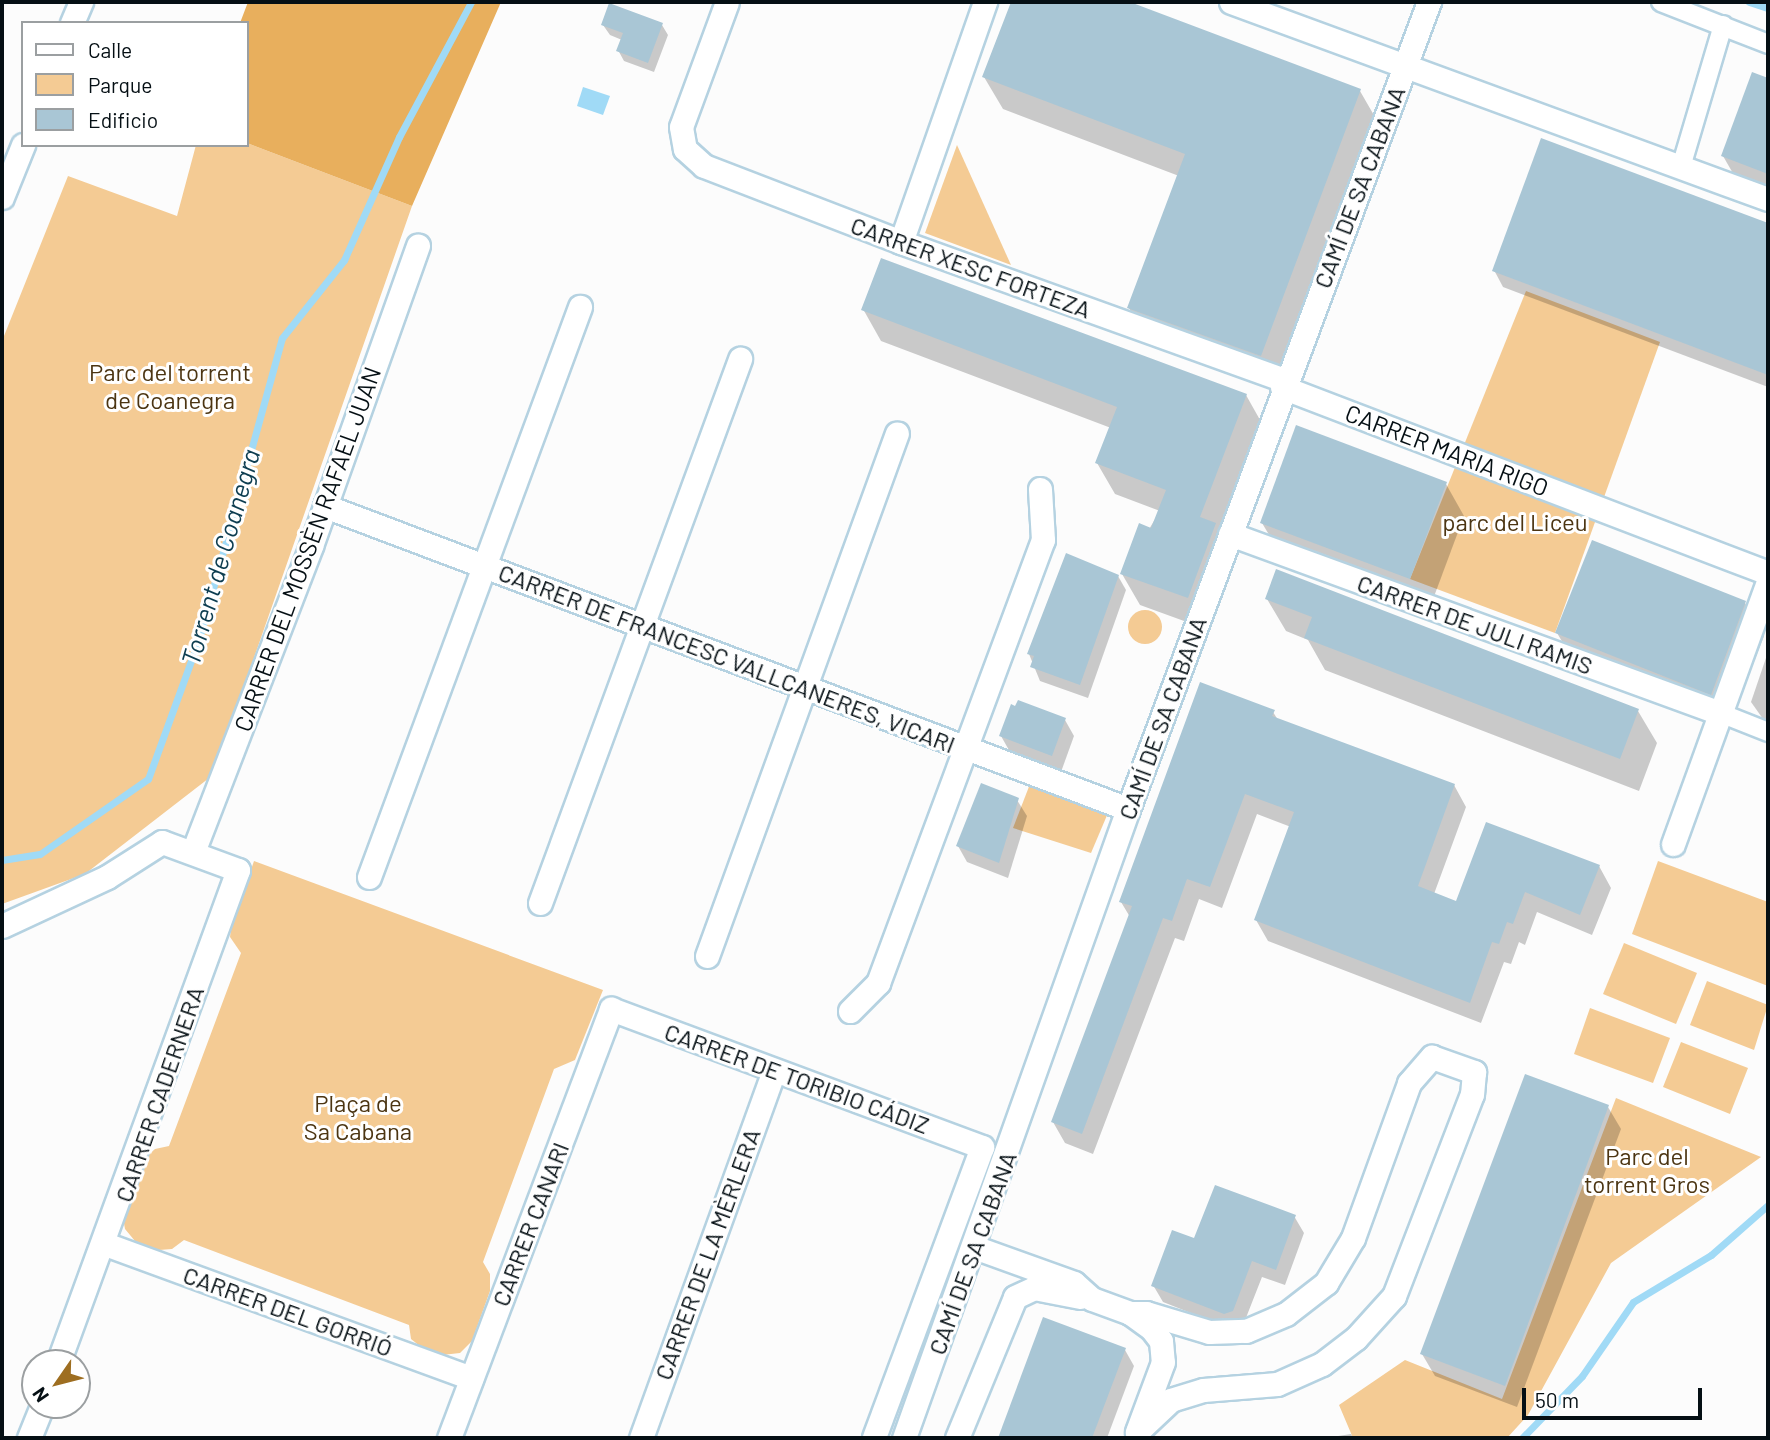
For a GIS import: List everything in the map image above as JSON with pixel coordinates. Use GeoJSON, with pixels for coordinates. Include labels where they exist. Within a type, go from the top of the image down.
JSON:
{"type":"FeatureCollection","features":[{"type":"Feature","properties":{"kind":"street"},"geometry":{"type":"LineString","coordinates":[[73,21],[80,2]]}},
{"type":"Feature","properties":{"kind":"street","name":"CARRER XESC FORTEZA"},"geometry":{"type":"LineString","coordinates":[[727,2],[681,127],[685,149],[705,166],[1283,384]]}},
{"type":"Feature","properties":{"kind":"street"},"geometry":{"type":"LineString","coordinates":[[901,242],[985,2]]}},
{"type":"Feature","properties":{"kind":"street"},"geometry":{"type":"LineString","coordinates":[[1231,2],[1768,199]]}},
{"type":"Feature","properties":{"kind":"street","name":"CAMÍ DE SA CABANA"},"geometry":{"type":"LineString","coordinates":[[904,1438],[1283,384],[1429,2]]}},
{"type":"Feature","properties":{"kind":"street"},"geometry":{"type":"LineString","coordinates":[[1661,2],[1768,44]]}},
{"type":"Feature","properties":{"kind":"street"},"geometry":{"type":"LineString","coordinates":[[1681,167],[1723,25]]}},
{"type":"Feature","properties":{"kind":"street"},"geometry":{"type":"LineString","coordinates":[[4,183],[22,147]]}},
{"type":"Feature","properties":{"kind":"street","name":"CARRER DEL MOSSÈN RAFAEL JUAN"},"geometry":{"type":"LineString","coordinates":[[193,852],[325,506],[418,245]]}},
{"type":"Feature","properties":{"kind":"street"},"geometry":{"type":"LineString","coordinates":[[369,877],[580,307]]}},
{"type":"Feature","properties":{"kind":"street"},"geometry":{"type":"LineString","coordinates":[[540,903],[740,359]]}},
{"type":"Feature","properties":{"kind":"street","name":"CARRER MARIA RIGO"},"geometry":{"type":"LineString","coordinates":[[1283,384],[1768,573]]}},
{"type":"Feature","properties":{"kind":"street"},"geometry":{"type":"LineString","coordinates":[[707,956],[897,433]]}},
{"type":"Feature","properties":{"kind":"street"},"geometry":{"type":"LineString","coordinates":[[850,1011],[878,982],[1043,540],[1040,489]]}},
{"type":"Feature","properties":{"kind":"street","name":"CARRER DE FRANCESC VALLCANERES, VICARI"},"geometry":{"type":"LineString","coordinates":[[325,506],[1128,809]]}},
{"type":"Feature","properties":{"kind":"street","name":"CARRER DE JULI RAMIS"},"geometry":{"type":"LineString","coordinates":[[1230,534],[1720,713]]}},
{"type":"Feature","properties":{"kind":"street"},"geometry":{"type":"LineString","coordinates":[[1673,844],[1768,582]]}},
{"type":"Feature","properties":{"kind":"street"},"geometry":{"type":"LineString","coordinates":[[1720,713],[1768,732]]}},
{"type":"Feature","properties":{"kind":"street"},"geometry":{"type":"LineString","coordinates":[[2,926],[107,877],[162,842],[193,852]]}},
{"type":"Feature","properties":{"kind":"street","name":"CARRER CADERNERA"},"geometry":{"type":"LineString","coordinates":[[64,1349],[105,1244],[239,870],[193,852]]}},
{"type":"Feature","properties":{"kind":"street","name":"CARRER DE TORIBIO CÁDIZ"},"geometry":{"type":"LineString","coordinates":[[611,1009],[982,1147],[874,1438]]}},
{"type":"Feature","properties":{"kind":"street","name":"CARRER CANARI"},"geometry":{"type":"LineString","coordinates":[[449,1438],[611,1009]]}},
{"type":"Feature","properties":{"kind":"street"},"geometry":{"type":"LineString","coordinates":[[957,1438],[1015,1297],[1034,1288],[1092,1299],[1130,1313],[1146,1313],[1209,1332],[1246,1331],[1286,1314],[1326,1283],[1353,1238],[1409,1083],[1432,1057],[1475,1072],[1472,1094],[1394,1296],[1356,1338],[1322,1364],[1277,1384],[1203,1390],[1171,1400],[1135,1435]]}},
{"type":"Feature","properties":{"kind":"street","name":"CARRER DE LA MÈRLERA"},"geometry":{"type":"LineString","coordinates":[[640,1438],[774,1070]]}},
{"type":"Feature","properties":{"kind":"street","name":"CARRER DEL GORRIÓ"},"geometry":{"type":"LineString","coordinates":[[105,1244],[471,1378]]}},
{"type":"Feature","properties":{"kind":"street"},"geometry":{"type":"LineString","coordinates":[[974,1247],[1074,1283],[1092,1299]]}},
{"type":"Feature","properties":{"kind":"street"},"geometry":{"type":"LineString","coordinates":[[1130,1313],[1161,1341],[1163,1362],[1135,1435]]}},
{"type":"Feature","properties":{"kind":"street"},"geometry":{"type":"LineString","coordinates":[[29,1438],[36,1419]]}},
{"type":"Feature","properties":{"kind":"green space","name":"Parc del torrent de Coanegra"},"geometry":{"type":"Polygon","coordinates":[[[248,143],[412,206],[213,775],[85,874],[2,904],[2,341],[68,176],[177,216],[195,147],[248,147],[248,143]]]}},
{"type":"Feature","properties":{"kind":"green space"},"geometry":{"type":"Polygon","coordinates":[[[957,145],[1011,265],[925,233],[957,145]]]}},
{"type":"Feature","properties":{"kind":"green space","name":"parc del Liceu"},"geometry":{"type":"Polygon","coordinates":[[[1526,291],[1660,342],[1555,633],[1410,579],[1526,291]]]}},
{"type":"Feature","properties":{"kind":"green space"},"geometry":{"type":"Polygon","coordinates":[[[1145,610],[1157,615],[1162,627],[1157,639],[1145,644],[1133,639],[1128,627],[1133,615],[1145,610]]]}},
{"type":"Feature","properties":{"kind":"green space"},"geometry":{"type":"Polygon","coordinates":[[[1030,784],[1108,813],[1091,853],[1013,828],[1030,784]]]}},
{"type":"Feature","properties":{"kind":"green space","name":"Plaça de Sa Cabana"},"geometry":{"type":"Polygon","coordinates":[[[254,861],[603,990],[575,1060],[554,1069],[483,1262],[490,1274],[490,1291],[472,1341],[460,1353],[442,1355],[421,1347],[411,1339],[409,1325],[184,1240],[172,1249],[159,1250],[135,1241],[125,1229],[123,1218],[145,1158],[155,1149],[169,1146],[241,953],[230,937],[231,928],[254,861]]]}},
{"type":"Feature","properties":{"kind":"green space"},"geometry":{"type":"Polygon","coordinates":[[[1658,861],[1768,902],[1768,986],[1632,934],[1658,861]]]}},
{"type":"Feature","properties":{"kind":"green space"},"geometry":{"type":"Polygon","coordinates":[[[1624,943],[1697,973],[1676,1024],[1603,994],[1624,943]]]}},
{"type":"Feature","properties":{"kind":"green space"},"geometry":{"type":"Polygon","coordinates":[[[1707,981],[1768,1005],[1754,1050],[1690,1025],[1707,981]]]}},
{"type":"Feature","properties":{"kind":"green space"},"geometry":{"type":"Polygon","coordinates":[[[1590,1008],[1670,1038],[1653,1083],[1574,1054],[1590,1008]]]}},
{"type":"Feature","properties":{"kind":"green space"},"geometry":{"type":"Polygon","coordinates":[[[1681,1042],[1748,1068],[1730,1114],[1663,1087],[1681,1042]]]}},
{"type":"Feature","properties":{"kind":"green space","name":"Parc del torrent Gros"},"geometry":{"type":"Polygon","coordinates":[[[1616,1098],[1761,1157],[1611,1263],[1528,1415],[1507,1438],[1353,1438],[1339,1405],[1405,1360],[1502,1399],[1616,1098]]]}},
{"type":"Feature","properties":{"kind":"shaded area"},"geometry":{"type":"Polygon","coordinates":[[[248,2],[501,2],[412,206],[248,143],[248,21],[241,21],[248,2]]]}},
{"type":"Feature","properties":{"kind":"water"},"geometry":{"type":"Polygon","coordinates":[[[583,87],[610,96],[603,115],[577,106],[583,87]]]}},
{"type":"Feature","properties":{"kind":"building"},"geometry":{"type":"Polygon","coordinates":[[[1011,2],[1130,2],[1361,89],[1261,356],[1127,308],[1185,154],[982,77],[1011,2]]]}},
{"type":"Feature","properties":{"kind":"building"},"geometry":{"type":"Polygon","coordinates":[[[609,3],[663,23],[648,63],[616,51],[623,33],[601,25],[609,3]]]}},
{"type":"Feature","properties":{"kind":"building"},"geometry":{"type":"Polygon","coordinates":[[[1752,72],[1768,78],[1768,174],[1721,156],[1752,72]]]}},
{"type":"Feature","properties":{"kind":"building"},"geometry":{"type":"Polygon","coordinates":[[[1541,138],[1768,223],[1768,375],[1492,271],[1541,138]]]}},
{"type":"Feature","properties":{"kind":"building"},"geometry":{"type":"Polygon","coordinates":[[[881,258],[1247,394],[1200,517],[1216,523],[1188,598],[1120,574],[1139,523],[1151,528],[1166,490],[1095,463],[1117,407],[861,310],[881,258]]]}},
{"type":"Feature","properties":{"kind":"building"},"geometry":{"type":"Polygon","coordinates":[[[1296,425],[1447,482],[1410,579],[1260,523],[1296,425]]]}},
{"type":"Feature","properties":{"kind":"building"},"geometry":{"type":"Polygon","coordinates":[[[1592,540],[1746,601],[1711,695],[1555,633],[1592,540]]]}},
{"type":"Feature","properties":{"kind":"building"},"geometry":{"type":"Polygon","coordinates":[[[1066,553],[1119,575],[1080,685],[1030,667],[1034,656],[1027,654],[1066,553]]]}},
{"type":"Feature","properties":{"kind":"building"},"geometry":{"type":"Polygon","coordinates":[[[1276,569],[1639,709],[1620,759],[1304,638],[1312,617],[1265,599],[1276,569]]]}},
{"type":"Feature","properties":{"kind":"building"},"geometry":{"type":"Polygon","coordinates":[[[1200,682],[1275,710],[1272,716],[1455,784],[1418,886],[1456,901],[1486,822],[1600,865],[1580,915],[1525,892],[1513,924],[1507,922],[1499,944],[1492,942],[1470,1003],[1254,920],[1294,812],[1245,794],[1210,887],[1187,879],[1172,921],[1163,918],[1082,1134],[1051,1122],[1132,906],[1119,902],[1200,682]]]}},
{"type":"Feature","properties":{"kind":"building"},"geometry":{"type":"Polygon","coordinates":[[[1018,700],[1066,718],[1052,756],[999,736],[1011,704],[1015,706],[1018,700]]]}},
{"type":"Feature","properties":{"kind":"building"},"geometry":{"type":"Polygon","coordinates":[[[981,783],[1019,798],[999,863],[956,846],[981,783]]]}},
{"type":"Feature","properties":{"kind":"building"},"geometry":{"type":"Polygon","coordinates":[[[1525,1074],[1609,1105],[1505,1386],[1420,1354],[1525,1074]]]}},
{"type":"Feature","properties":{"kind":"building"},"geometry":{"type":"Polygon","coordinates":[[[1215,1185],[1296,1215],[1276,1270],[1252,1261],[1233,1311],[1224,1314],[1151,1286],[1172,1230],[1194,1238],[1215,1185]]]}},
{"type":"Feature","properties":{"kind":"building"},"geometry":{"type":"Polygon","coordinates":[[[1043,1317],[1126,1348],[1092,1438],[998,1438],[1043,1317]]]}},
{"type":"Feature","properties":{"kind":"waterway","name":"Torrent de Coanegra"},"geometry":{"type":"LineString","coordinates":[[2,860],[40,854],[148,779],[199,639],[282,338],[344,260],[399,137],[471,2]]}},
{"type":"Feature","properties":{"kind":"waterway","name":"Torrent de Coanegra"},"geometry":{"type":"LineString","coordinates":[[1749,2],[1768,8]]}},
{"type":"Feature","properties":{"kind":"waterway"},"geometry":{"type":"LineString","coordinates":[[1522,1438],[1582,1376],[1633,1302],[1711,1255],[1768,1205]]}}]}
